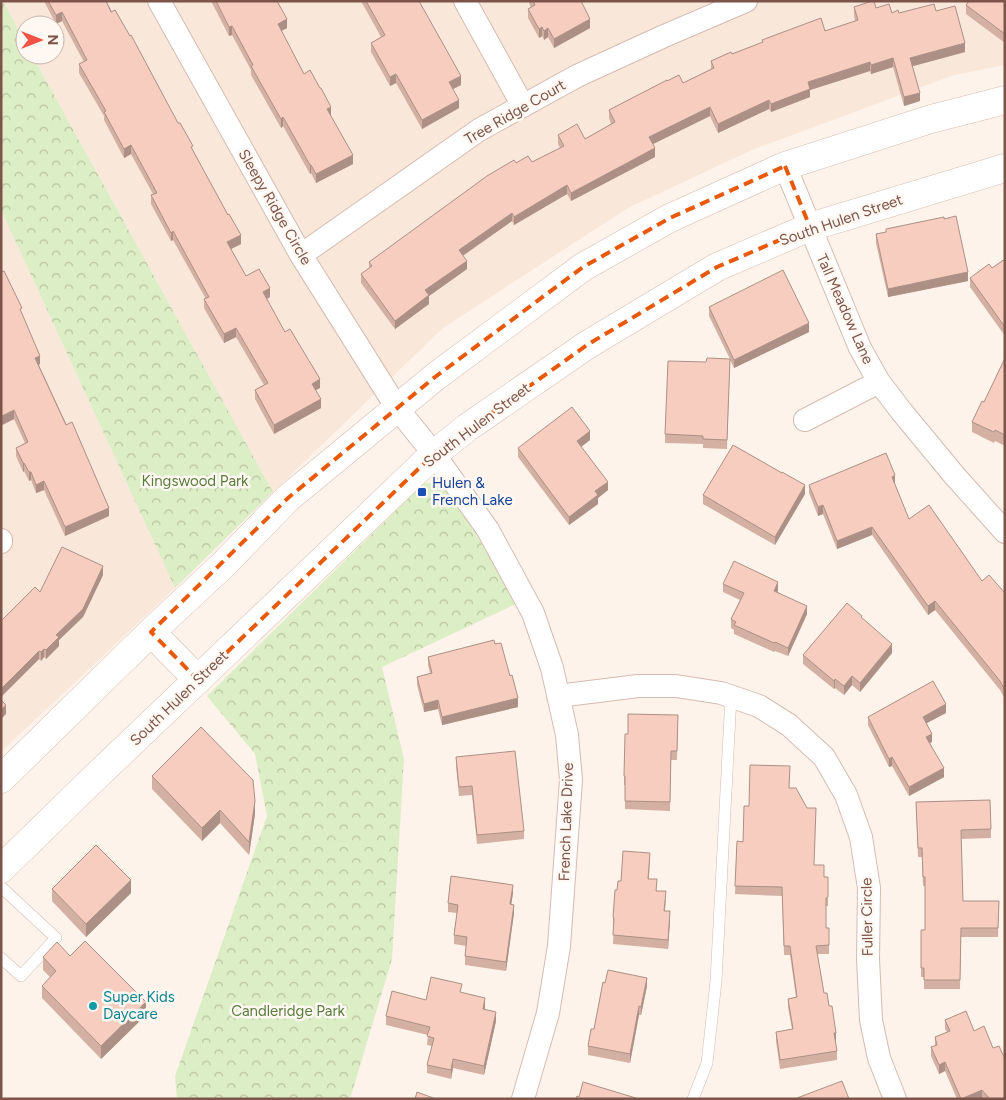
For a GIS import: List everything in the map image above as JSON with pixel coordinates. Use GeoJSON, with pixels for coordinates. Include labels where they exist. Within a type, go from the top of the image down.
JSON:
{"type":"FeatureCollection","features":[{"type":"Feature","properties":{"kind":"main road"},"geometry":{"type":"LineString","coordinates":[[1,779],[151,632],[223,565],[288,498],[435,377],[583,267],[670,218],[785,166],[931,119],[1005,100]]}},
{"type":"Feature","properties":{"kind":"main road","name":"South Hulen Street"},"geometry":{"type":"LineString","coordinates":[[1,869],[434,454],[468,427],[587,345],[717,267],[810,227],[1005,168]]}},
{"type":"Feature","properties":{"kind":"main road"},"geometry":{"type":"LineString","coordinates":[[151,632],[198,680]]}},
{"type":"Feature","properties":{"kind":"street","name":"Sleepy Ridge Circle"},"geometry":{"type":"LineString","coordinates":[[159,1],[301,255],[397,408]]}},
{"type":"Feature","properties":{"kind":"street"},"geometry":{"type":"LineString","coordinates":[[465,1],[523,106]]}},
{"type":"Feature","properties":{"kind":"street","name":"Tree Ridge Court"},"geometry":{"type":"LineString","coordinates":[[301,255],[479,130],[577,76],[746,1]]}},
{"type":"Feature","properties":{"kind":"street","name":"Tall Meadow Lane"},"geometry":{"type":"LineString","coordinates":[[785,166],[860,348],[879,382],[954,475],[1005,532]]}},
{"type":"Feature","properties":{"kind":"street"},"geometry":{"type":"LineString","coordinates":[[805,420],[879,382]]}},
{"type":"Feature","properties":{"kind":"street","name":"French Lake Drive"},"geometry":{"type":"LineString","coordinates":[[397,408],[434,454],[488,530],[533,613],[552,668],[567,735],[571,780],[560,946],[548,1014],[523,1099]]}},
{"type":"Feature","properties":{"kind":"street","name":"Fuller Circle"},"geometry":{"type":"LineString","coordinates":[[558,696],[638,686],[676,686],[721,693],[759,706],[789,725],[824,757],[846,795],[861,837],[869,888],[868,959],[871,1020],[879,1058],[895,1099]]}},
{"type":"Feature","properties":{"kind":"lane"},"geometry":{"type":"LineString","coordinates":[[693,1099],[707,1063],[716,980],[732,696]]}},
{"type":"Feature","properties":{"kind":"lane"},"geometry":{"type":"LineString","coordinates":[[1,887],[56,938],[21,976],[1,958]]}},
{"type":"Feature","properties":{"kind":"highlighted area"},"geometry":{"type":"Polygon","coordinates":[[[785,166],[810,227],[717,267],[587,345],[434,454],[198,680],[151,632],[288,498],[435,377],[583,267],[670,218],[785,166]]]}},
{"type":"Feature","properties":{"kind":"shaded area"},"geometry":{"type":"Polygon","coordinates":[[[3,1],[1005,1],[1005,65],[954,75],[752,150],[628,208],[443,328],[273,492],[38,65],[65,65],[65,15],[15,15],[15,23],[3,1]]]}},
{"type":"Feature","properties":{"kind":"shaded area"},"geometry":{"type":"Polygon","coordinates":[[[1,210],[175,588],[1,752],[1,210]]]}},
{"type":"Feature","properties":{"kind":"green space","name":"Kingswood Park"},"geometry":{"type":"Polygon","coordinates":[[[1,1],[3,1],[15,23],[15,65],[38,65],[273,492],[175,588],[1,210],[1,1]]]}},
{"type":"Feature","properties":{"kind":"green space","name":"Candleridge Park"},"geometry":{"type":"Polygon","coordinates":[[[424,483],[445,484],[518,603],[382,667],[404,759],[392,959],[350,1099],[177,1099],[175,1076],[267,816],[255,754],[207,696],[424,483]]]}},
{"type":"Feature","properties":{"kind":"building"},"geometry":{"type":"Polygon","coordinates":[[[48,1],[106,1],[111,12],[115,10],[131,35],[178,123],[180,123],[193,146],[191,147],[228,215],[241,235],[227,242],[246,276],[259,269],[270,288],[263,292],[285,332],[290,329],[320,379],[312,384],[321,399],[274,425],[255,390],[268,383],[236,328],[224,334],[204,299],[209,297],[151,195],[157,193],[131,145],[124,149],[104,112],[106,111],[79,64],[87,60],[65,15],[62,12],[56,15],[48,1]]]}},
{"type":"Feature","properties":{"kind":"building"},"geometry":{"type":"Polygon","coordinates":[[[216,1],[277,1],[287,19],[278,24],[304,74],[310,70],[321,88],[331,107],[327,109],[353,155],[316,174],[283,117],[281,119],[251,66],[253,65],[232,26],[229,27],[216,1]]]}},
{"type":"Feature","properties":{"kind":"building"},"geometry":{"type":"Polygon","coordinates":[[[366,1],[419,1],[461,76],[449,82],[459,100],[422,120],[396,74],[390,77],[371,43],[385,35],[366,1]]]}},
{"type":"Feature","properties":{"kind":"building"},"geometry":{"type":"Polygon","coordinates":[[[533,1],[581,1],[590,19],[554,39],[548,28],[544,31],[542,27],[539,29],[528,9],[535,5],[533,1]]]}},
{"type":"Feature","properties":{"kind":"building"},"geometry":{"type":"Polygon","coordinates":[[[874,1],[876,8],[889,4],[892,13],[898,10],[899,13],[934,4],[936,11],[955,6],[965,43],[910,58],[920,93],[904,97],[893,58],[871,65],[870,62],[808,82],[810,89],[771,104],[769,100],[718,124],[710,107],[649,137],[655,148],[571,193],[567,185],[514,217],[512,213],[459,250],[467,261],[425,290],[429,295],[395,321],[361,274],[372,266],[369,262],[487,176],[514,160],[516,163],[528,156],[532,162],[564,146],[558,135],[577,124],[585,139],[615,122],[609,110],[667,80],[679,75],[683,83],[714,68],[711,61],[821,18],[825,31],[858,20],[854,7],[874,1]]]}},
{"type":"Feature","properties":{"kind":"building"},"geometry":{"type":"Polygon","coordinates":[[[969,1],[1005,1],[1005,34],[966,5],[969,1]]]}},
{"type":"Feature","properties":{"kind":"building"},"geometry":{"type":"Polygon","coordinates":[[[956,216],[968,272],[888,289],[876,234],[886,232],[886,229],[956,216]]]}},
{"type":"Feature","properties":{"kind":"building"},"geometry":{"type":"Polygon","coordinates":[[[1005,259],[1005,327],[970,278],[989,264],[992,268],[1005,259]]]}},
{"type":"Feature","properties":{"kind":"building"},"geometry":{"type":"Polygon","coordinates":[[[783,270],[809,323],[734,360],[709,307],[783,270]]]}},
{"type":"Feature","properties":{"kind":"building"},"geometry":{"type":"Polygon","coordinates":[[[4,271],[22,308],[20,309],[40,356],[35,358],[66,425],[72,422],[109,508],[65,527],[44,481],[36,485],[31,472],[23,463],[16,448],[28,442],[14,410],[2,416],[1,414],[1,272],[4,271]]]}},
{"type":"Feature","properties":{"kind":"building"},"geometry":{"type":"Polygon","coordinates":[[[707,358],[730,359],[727,440],[703,439],[703,436],[665,434],[668,361],[706,362],[707,358]]]}},
{"type":"Feature","properties":{"kind":"building"},"geometry":{"type":"Polygon","coordinates":[[[1005,358],[1005,435],[972,422],[1005,358]]]}},
{"type":"Feature","properties":{"kind":"building"},"geometry":{"type":"Polygon","coordinates":[[[572,407],[590,431],[577,441],[608,482],[595,491],[598,495],[569,517],[518,448],[572,407]]]}},
{"type":"Feature","properties":{"kind":"building"},"geometry":{"type":"Polygon","coordinates":[[[733,445],[805,485],[775,537],[703,495],[733,445]]]}},
{"type":"Feature","properties":{"kind":"building"},"geometry":{"type":"Polygon","coordinates":[[[886,453],[895,475],[892,477],[909,519],[929,505],[982,581],[989,575],[1005,593],[1005,690],[1000,681],[935,601],[928,606],[872,527],[837,541],[823,505],[818,507],[809,485],[886,453]]]}},
{"type":"Feature","properties":{"kind":"building"},"geometry":{"type":"Polygon","coordinates":[[[62,547],[103,566],[83,609],[56,635],[59,637],[46,650],[39,651],[1,689],[1,621],[35,587],[40,592],[62,547]]]}},
{"type":"Feature","properties":{"kind":"building"},"geometry":{"type":"Polygon","coordinates":[[[734,561],[778,582],[774,591],[807,606],[788,648],[734,625],[736,622],[731,619],[744,593],[723,584],[734,561]]]}},
{"type":"Feature","properties":{"kind":"building"},"geometry":{"type":"Polygon","coordinates":[[[847,603],[892,644],[860,683],[852,676],[844,686],[835,679],[834,681],[803,655],[847,603]]]}},
{"type":"Feature","properties":{"kind":"building"},"geometry":{"type":"Polygon","coordinates":[[[494,640],[495,644],[501,643],[518,698],[442,717],[438,700],[424,704],[417,677],[432,673],[428,657],[494,640]]]}},
{"type":"Feature","properties":{"kind":"building"},"geometry":{"type":"Polygon","coordinates":[[[933,681],[946,704],[923,717],[932,734],[926,737],[944,768],[909,787],[892,757],[889,759],[868,717],[933,681]]]}},
{"type":"Feature","properties":{"kind":"building"},"geometry":{"type":"Polygon","coordinates":[[[1,700],[6,705],[1,710],[1,700]]]}},
{"type":"Feature","properties":{"kind":"building"},"geometry":{"type":"Polygon","coordinates":[[[628,714],[678,715],[677,751],[671,751],[670,802],[625,801],[625,734],[628,734],[628,714]]]}},
{"type":"Feature","properties":{"kind":"building"},"geometry":{"type":"Polygon","coordinates":[[[201,727],[253,780],[255,801],[249,842],[220,810],[202,828],[152,776],[201,727]]]}},
{"type":"Feature","properties":{"kind":"building"},"geometry":{"type":"Polygon","coordinates":[[[515,751],[524,831],[477,835],[472,786],[459,787],[456,757],[515,751]]]}},
{"type":"Feature","properties":{"kind":"building"},"geometry":{"type":"Polygon","coordinates":[[[750,765],[790,766],[789,788],[796,788],[807,808],[816,808],[814,865],[824,865],[824,877],[828,877],[826,928],[829,928],[829,945],[816,946],[824,993],[827,993],[829,1006],[832,1006],[837,1051],[780,1060],[776,1032],[793,1029],[788,999],[797,997],[790,946],[784,946],[782,887],[735,886],[737,841],[743,842],[744,806],[749,806],[750,765]]]}},
{"type":"Feature","properties":{"kind":"building"},"geometry":{"type":"Polygon","coordinates":[[[990,800],[991,829],[961,830],[963,901],[999,901],[998,928],[961,928],[960,980],[924,980],[924,968],[921,968],[921,930],[925,930],[925,877],[923,877],[922,848],[918,848],[916,802],[990,800]]]}},
{"type":"Feature","properties":{"kind":"building"},"geometry":{"type":"Polygon","coordinates":[[[96,845],[131,880],[86,924],[52,889],[96,845]]]}},
{"type":"Feature","properties":{"kind":"building"},"geometry":{"type":"Polygon","coordinates":[[[623,851],[650,853],[648,879],[657,879],[656,891],[666,891],[664,911],[670,911],[668,940],[613,935],[615,890],[617,890],[618,881],[621,881],[623,851]]]}},
{"type":"Feature","properties":{"kind":"building"},"geometry":{"type":"Polygon","coordinates":[[[451,876],[513,885],[510,904],[514,905],[506,962],[465,956],[467,937],[454,935],[458,905],[448,903],[451,876]]]}},
{"type":"Feature","properties":{"kind":"building","name":"Super Kids Daycare"},"geometry":{"type":"Polygon","coordinates":[[[85,941],[146,1002],[101,1046],[42,986],[56,971],[43,957],[57,942],[70,956],[85,941]]]}},
{"type":"Feature","properties":{"kind":"building"},"geometry":{"type":"Polygon","coordinates":[[[608,970],[647,978],[641,1007],[639,1006],[630,1054],[588,1046],[591,1029],[594,1029],[603,982],[605,983],[608,970]]]}},
{"type":"Feature","properties":{"kind":"building"},"geometry":{"type":"Polygon","coordinates":[[[431,977],[462,984],[460,992],[485,998],[483,1009],[496,1012],[484,1066],[453,1059],[451,1070],[427,1065],[434,1038],[427,1036],[430,1027],[386,1016],[392,991],[426,1000],[431,977]]]}},
{"type":"Feature","properties":{"kind":"building"},"geometry":{"type":"Polygon","coordinates":[[[966,1011],[974,1031],[984,1026],[993,1048],[999,1046],[1005,1059],[1005,1099],[990,1099],[982,1090],[961,1099],[945,1062],[939,1065],[931,1047],[937,1045],[935,1037],[950,1031],[945,1020],[966,1011]]]}},
{"type":"Feature","properties":{"kind":"building"},"geometry":{"type":"Polygon","coordinates":[[[842,1081],[849,1099],[797,1098],[842,1081]]]}},
{"type":"Feature","properties":{"kind":"building"},"geometry":{"type":"Polygon","coordinates":[[[583,1082],[639,1099],[576,1099],[577,1096],[579,1097],[583,1082]]]}},
{"type":"Feature","properties":{"kind":"building"},"geometry":{"type":"Polygon","coordinates":[[[417,1092],[436,1099],[415,1099],[417,1092]]]}},
{"type":"Feature","properties":{"kind":"place","name":"Hulen & French Lake"},"geometry":{"type":"Point","coordinates":[422,492]}},
{"type":"Feature","properties":{"kind":"place","name":"Super Kids Daycare"},"geometry":{"type":"Point","coordinates":[93,1006]}}]}
